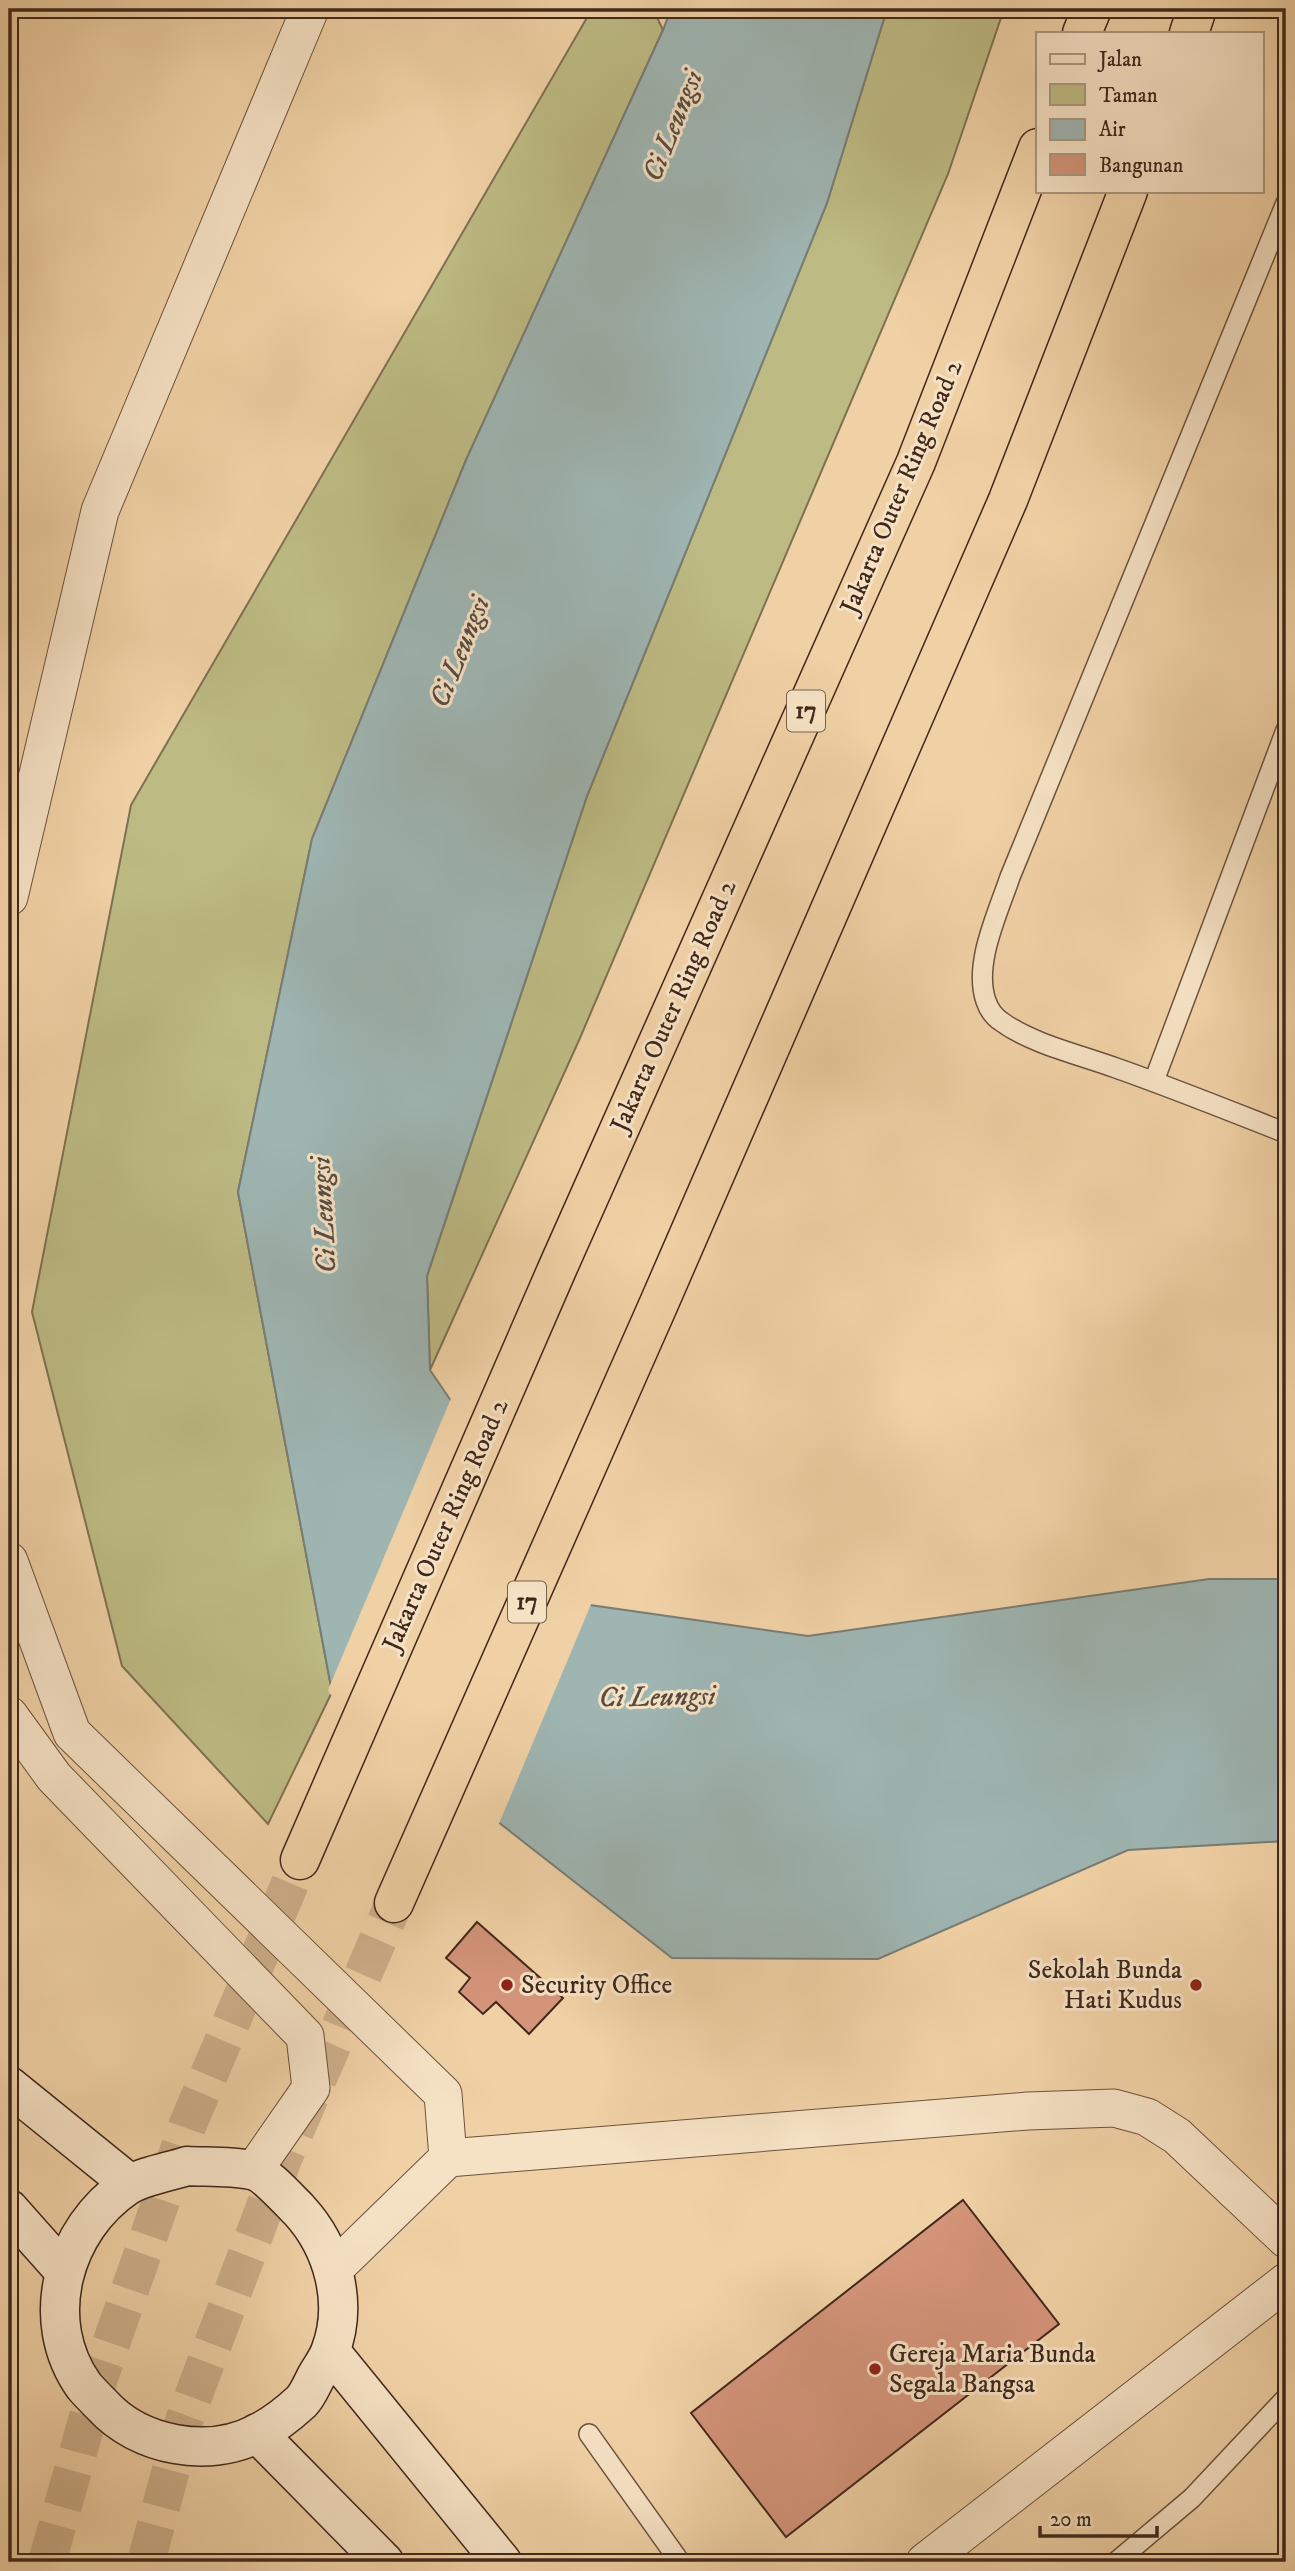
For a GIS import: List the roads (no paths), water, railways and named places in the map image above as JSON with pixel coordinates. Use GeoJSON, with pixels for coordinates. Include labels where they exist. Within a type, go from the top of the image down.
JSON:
{"type":"FeatureCollection","features":[{"type":"Feature","properties":{"kind":"highway"},"geometry":{"type":"LineString","coordinates":[[1082,32],[1091,9]]}},
{"type":"Feature","properties":{"kind":"highway"},"geometry":{"type":"LineString","coordinates":[[1189,32],[1197,9]]}},
{"type":"Feature","properties":{"kind":"highway","name":"Jakarta Outer Ring Road 2"},"geometry":{"type":"LineString","coordinates":[[300,1860],[558,1267],[916,462],[1036,153]]}},
{"type":"Feature","properties":{"kind":"highway","name":"17"},"geometry":{"type":"LineString","coordinates":[[394,1903],[660,1301],[1008,500],[1128,192]]}},
{"type":"Feature","properties":{"kind":"street"},"geometry":{"type":"LineString","coordinates":[[9,897],[100,511],[310,9]]}},
{"type":"Feature","properties":{"kind":"street"},"geometry":{"type":"LineString","coordinates":[[9,1561],[72,1733],[443,2094],[448,2158]]}},
{"type":"Feature","properties":{"kind":"street"},"geometry":{"type":"LineString","coordinates":[[9,1715],[54,1777],[305,2036],[311,2088],[254,2170]]}},
{"type":"Feature","properties":{"kind":"street"},"geometry":{"type":"LineString","coordinates":[[9,2086],[130,2184]]}},
{"type":"Feature","properties":{"kind":"street"},"geometry":{"type":"LineString","coordinates":[[334,2269],[448,2158],[1028,2110],[1114,2108],[1147,2117],[1177,2136],[1286,2239]]}},
{"type":"Feature","properties":{"kind":"street"},"geometry":{"type":"LineString","coordinates":[[187,2166],[254,2170],[286,2196],[315,2228],[334,2269],[338,2310],[331,2352],[303,2400],[257,2433],[220,2445],[181,2446],[143,2435],[110,2414],[83,2385],[66,2350],[60,2310],[64,2271],[78,2237],[100,2207],[130,2184],[187,2166]]}},
{"type":"Feature","properties":{"kind":"street"},"geometry":{"type":"LineString","coordinates":[[9,2209],[64,2271]]}},
{"type":"Feature","properties":{"kind":"street"},"geometry":{"type":"LineString","coordinates":[[925,2562],[1286,2281]]}},
{"type":"Feature","properties":{"kind":"street"},"geometry":{"type":"LineString","coordinates":[[331,2352],[502,2562]]}},
{"type":"Feature","properties":{"kind":"street"},"geometry":{"type":"LineString","coordinates":[[257,2433],[384,2562]]}},
{"type":"Feature","properties":{"kind":"lane"},"geometry":{"type":"LineString","coordinates":[[1286,202],[1015,864],[983,960],[982,980],[985,1000],[991,1013],[1002,1023],[1034,1039],[1154,1081],[1286,1133]]}},
{"type":"Feature","properties":{"kind":"lane"},"geometry":{"type":"LineString","coordinates":[[1154,1081],[1286,730]]}},
{"type":"Feature","properties":{"kind":"lane"},"geometry":{"type":"LineString","coordinates":[[1116,2562],[1192,2498],[1286,2398]]}},
{"type":"Feature","properties":{"kind":"lane"},"geometry":{"type":"LineString","coordinates":[[589,2434],[680,2562]]}},
{"type":"Feature","properties":{"kind":"water","name":"Ci Leungsi"},"geometry":{"type":"Polygon","coordinates":[[[671,9],[887,9],[827,203],[587,796],[427,1276],[430,1370],[590,1605],[808,1636],[1209,1579],[1286,1579],[1286,1841],[1128,1850],[878,1959],[672,1958],[332,1692],[238,1192],[312,839],[466,460],[671,9]]]}},
{"type":"Feature","properties":{"kind":"tunnel"},"geometry":{"type":"LineString","coordinates":[[47,2562],[99,2378],[188,2124],[300,1860]]}},
{"type":"Feature","properties":{"kind":"tunnel"},"geometry":{"type":"LineString","coordinates":[[146,2562],[185,2418],[283,2159],[394,1903]]}},
{"type":"Feature","properties":{"kind":"place","name":"Security Office"},"geometry":{"type":"Point","coordinates":[507,1985]}},
{"type":"Feature","properties":{"kind":"place","name":"Sekolah Bunda Hati Kudus"},"geometry":{"type":"Point","coordinates":[1196,1985]}},
{"type":"Feature","properties":{"kind":"place","name":"Gereja Maria Bunda Segala Bangsa"},"geometry":{"type":"Point","coordinates":[875,2369]}}]}
